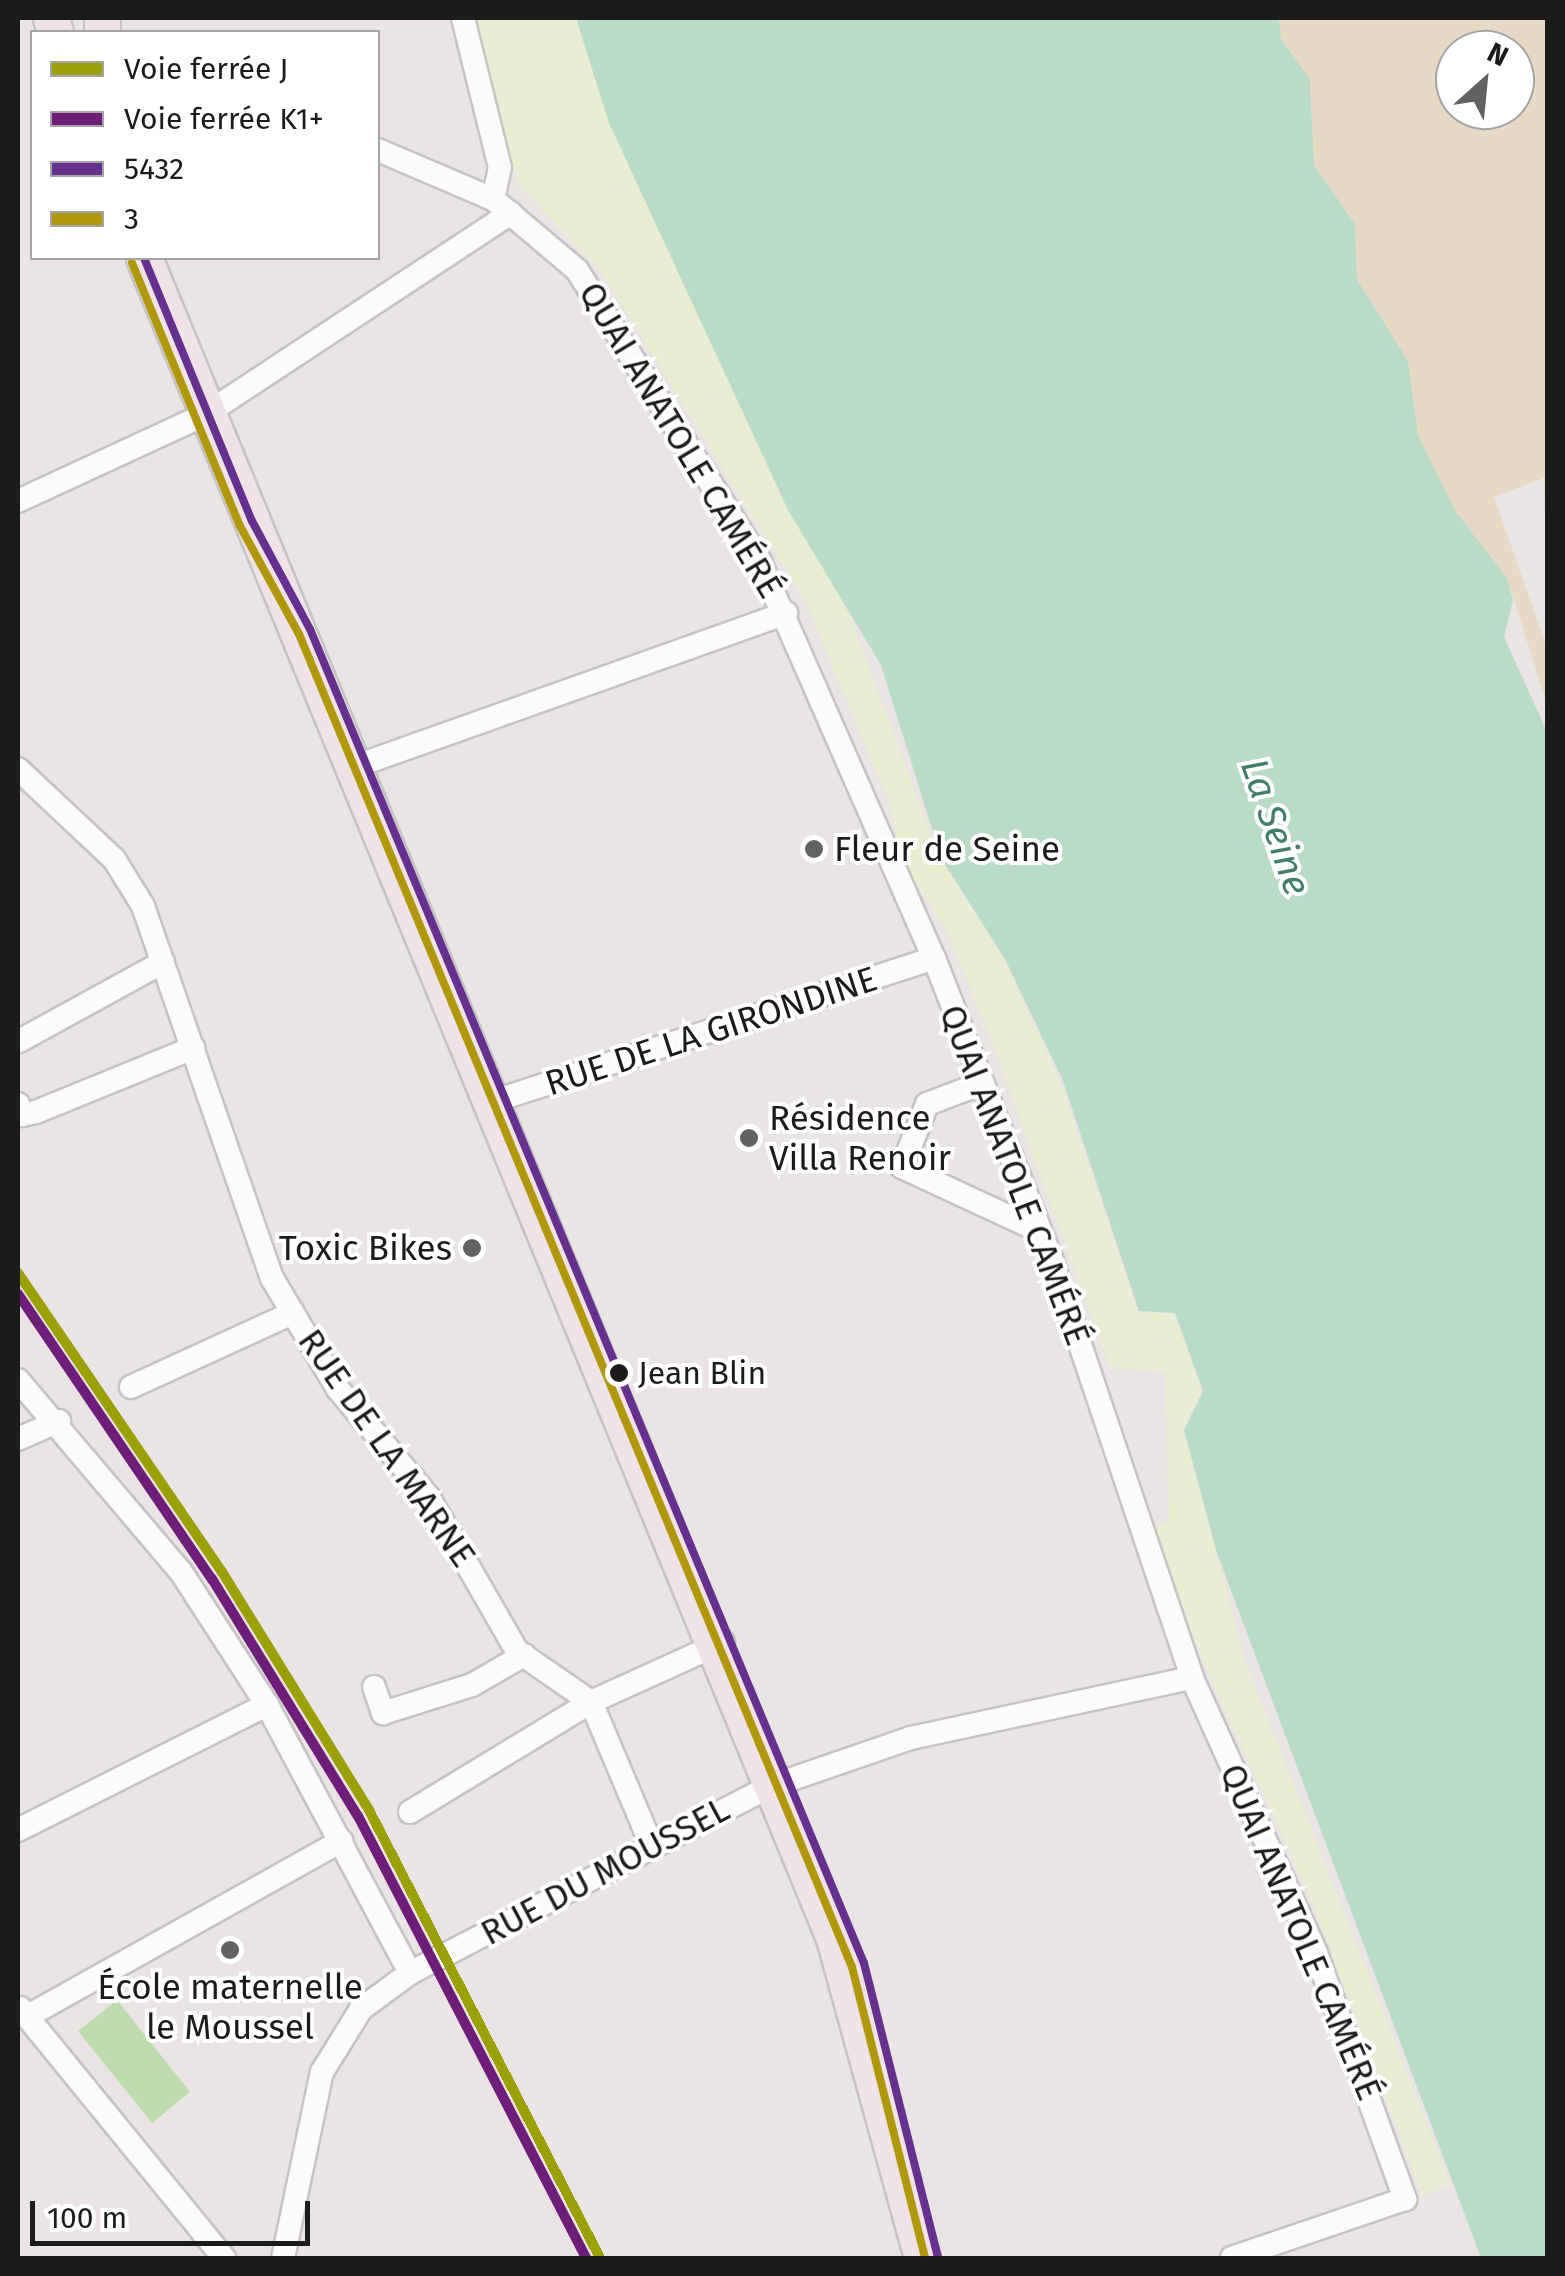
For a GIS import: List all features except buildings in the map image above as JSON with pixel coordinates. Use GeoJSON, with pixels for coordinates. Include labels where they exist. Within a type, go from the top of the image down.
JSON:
{"type":"FeatureCollection","features":[{"type":"Feature","properties":{"kind":"main road"},"geometry":{"type":"LineString","coordinates":[[145,260],[206,414],[358,765],[778,1784],[859,2008],[922,2258]]}},
{"type":"Feature","properties":{"kind":"main road"},"geometry":{"type":"LineString","coordinates":[[778,1784],[864,1963],[938,2258]]}},
{"type":"Feature","properties":{"kind":"street"},"geometry":{"type":"LineString","coordinates":[[18,501],[206,414],[502,206],[500,167],[464,18]]}},
{"type":"Feature","properties":{"kind":"street","name":"QUAI ANATOLE CAMÉRÉ"},"geometry":{"type":"LineString","coordinates":[[380,151],[502,206],[577,270],[786,612],[934,958],[1040,1231],[1192,1678],[1316,1953],[1405,2199],[1232,2258]]}},
{"type":"Feature","properties":{"kind":"street"},"geometry":{"type":"LineString","coordinates":[[358,765],[786,612]]}},
{"type":"Feature","properties":{"kind":"street","name":"RUE DE LA MARNE"},"geometry":{"type":"LineString","coordinates":[[20,776],[114,859],[163,962],[293,1313],[338,1389],[429,1498],[524,1655],[590,1702]]}},
{"type":"Feature","properties":{"kind":"street","name":"RUE DE LA GIRONDINE"},"geometry":{"type":"LineString","coordinates":[[496,1100],[621,1055],[934,958]]}},
{"type":"Feature","properties":{"kind":"street"},"geometry":{"type":"LineString","coordinates":[[19,1041],[163,962]]}},
{"type":"Feature","properties":{"kind":"street"},"geometry":{"type":"LineString","coordinates":[[20,1109],[193,1048]]}},
{"type":"Feature","properties":{"kind":"street"},"geometry":{"type":"LineString","coordinates":[[980,1084],[927,1104],[902,1167],[1040,1231]]}},
{"type":"Feature","properties":{"kind":"street"},"geometry":{"type":"LineString","coordinates":[[131,1387],[293,1313]]}},
{"type":"Feature","properties":{"kind":"street"},"geometry":{"type":"LineString","coordinates":[[18,1380],[180,1572],[267,1706],[410,1973]]}},
{"type":"Feature","properties":{"kind":"street"},"geometry":{"type":"LineString","coordinates":[[18,1438],[55,1422]]}},
{"type":"Feature","properties":{"kind":"street"},"geometry":{"type":"LineString","coordinates":[[410,1812],[590,1702],[721,1643]]}},
{"type":"Feature","properties":{"kind":"street"},"geometry":{"type":"LineString","coordinates":[[374,1687],[383,1712],[472,1685],[524,1655]]}},
{"type":"Feature","properties":{"kind":"street","name":"RUE DU MOUSSEL"},"geometry":{"type":"LineString","coordinates":[[283,2258],[336,2040],[410,1973],[650,1844],[778,1784],[910,1738],[1192,1678]]}},
{"type":"Feature","properties":{"kind":"street"},"geometry":{"type":"LineString","coordinates":[[590,1702],[650,1844]]}},
{"type":"Feature","properties":{"kind":"street"},"geometry":{"type":"LineString","coordinates":[[18,1830],[267,1706]]}},
{"type":"Feature","properties":{"kind":"street"},"geometry":{"type":"LineString","coordinates":[[224,2258],[23,2011],[340,1841]]}},
{"type":"Feature","properties":{"kind":"shaded area"},"geometry":{"type":"Polygon","coordinates":[[[467,18],[583,18],[629,166],[852,621],[940,858],[1004,959],[1060,1081],[1138,1312],[1174,1314],[1202,1391],[1183,1430],[1245,1660],[1451,2185],[1422,2195],[1314,1906],[1202,1659],[1155,1527],[1169,1520],[1165,1372],[1110,1368],[991,1040],[946,930],[900,860],[890,805],[806,603],[603,275],[519,185],[467,18]]]}},
{"type":"Feature","properties":{"kind":"shaded area"},"geometry":{"type":"Polygon","coordinates":[[[1279,18],[1547,18],[1547,588],[1544,478],[1494,497],[1547,648],[1547,705],[1507,578],[1456,512],[1418,435],[1408,361],[1357,278],[1355,224],[1314,165],[1310,79],[1281,39],[1279,18]]]}},
{"type":"Feature","properties":{"kind":"shaded area"},"geometry":{"type":"Polygon","coordinates":[[[117,2000],[190,2092],[152,2123],[78,2031],[117,2000]]]}},
{"type":"Feature","properties":{"kind":"water","name":"La Seine"},"geometry":{"type":"Polygon","coordinates":[[[576,18],[1279,18],[1281,39],[1310,79],[1314,165],[1355,224],[1357,279],[1408,361],[1418,435],[1456,512],[1507,578],[1513,600],[1504,637],[1547,732],[1547,2258],[1481,2258],[1217,1553],[1184,1430],[1203,1391],[1175,1313],[1139,1311],[1063,1081],[1005,959],[941,858],[881,665],[788,510],[609,123],[576,18]]]}},
{"type":"Feature","properties":{"kind":"rail line","name":"J"},"geometry":{"type":"LineString","coordinates":[[18,1273],[222,1572],[369,1810],[600,2258]]}},
{"type":"Feature","properties":{"kind":"rail line","name":"K1+"},"geometry":{"type":"LineString","coordinates":[[18,1294],[212,1579],[358,1816],[586,2258]]}},
{"type":"Feature","properties":{"kind":"transit line","name":"5432"},"geometry":{"type":"LineString","coordinates":[[145,260],[252,521],[310,629],[864,1963],[938,2258]]}},
{"type":"Feature","properties":{"kind":"transit line","name":"3"},"geometry":{"type":"LineString","coordinates":[[132,263],[240,526],[299,634],[852,1967],[925,2258]]}},
{"type":"Feature","properties":{"kind":"place","name":"Fleur de Seine"},"geometry":{"type":"Point","coordinates":[814,849]}},
{"type":"Feature","properties":{"kind":"place","name":"Résidence Villa Renoir"},"geometry":{"type":"Point","coordinates":[749,1138]}},
{"type":"Feature","properties":{"kind":"place","name":"Toxic Bikes"},"geometry":{"type":"Point","coordinates":[472,1248]}},
{"type":"Feature","properties":{"kind":"place","name":"Jean Blin"},"geometry":{"type":"Point","coordinates":[619,1373]}},
{"type":"Feature","properties":{"kind":"place","name":"École maternelle le Moussel"},"geometry":{"type":"Point","coordinates":[230,1950]}}]}
